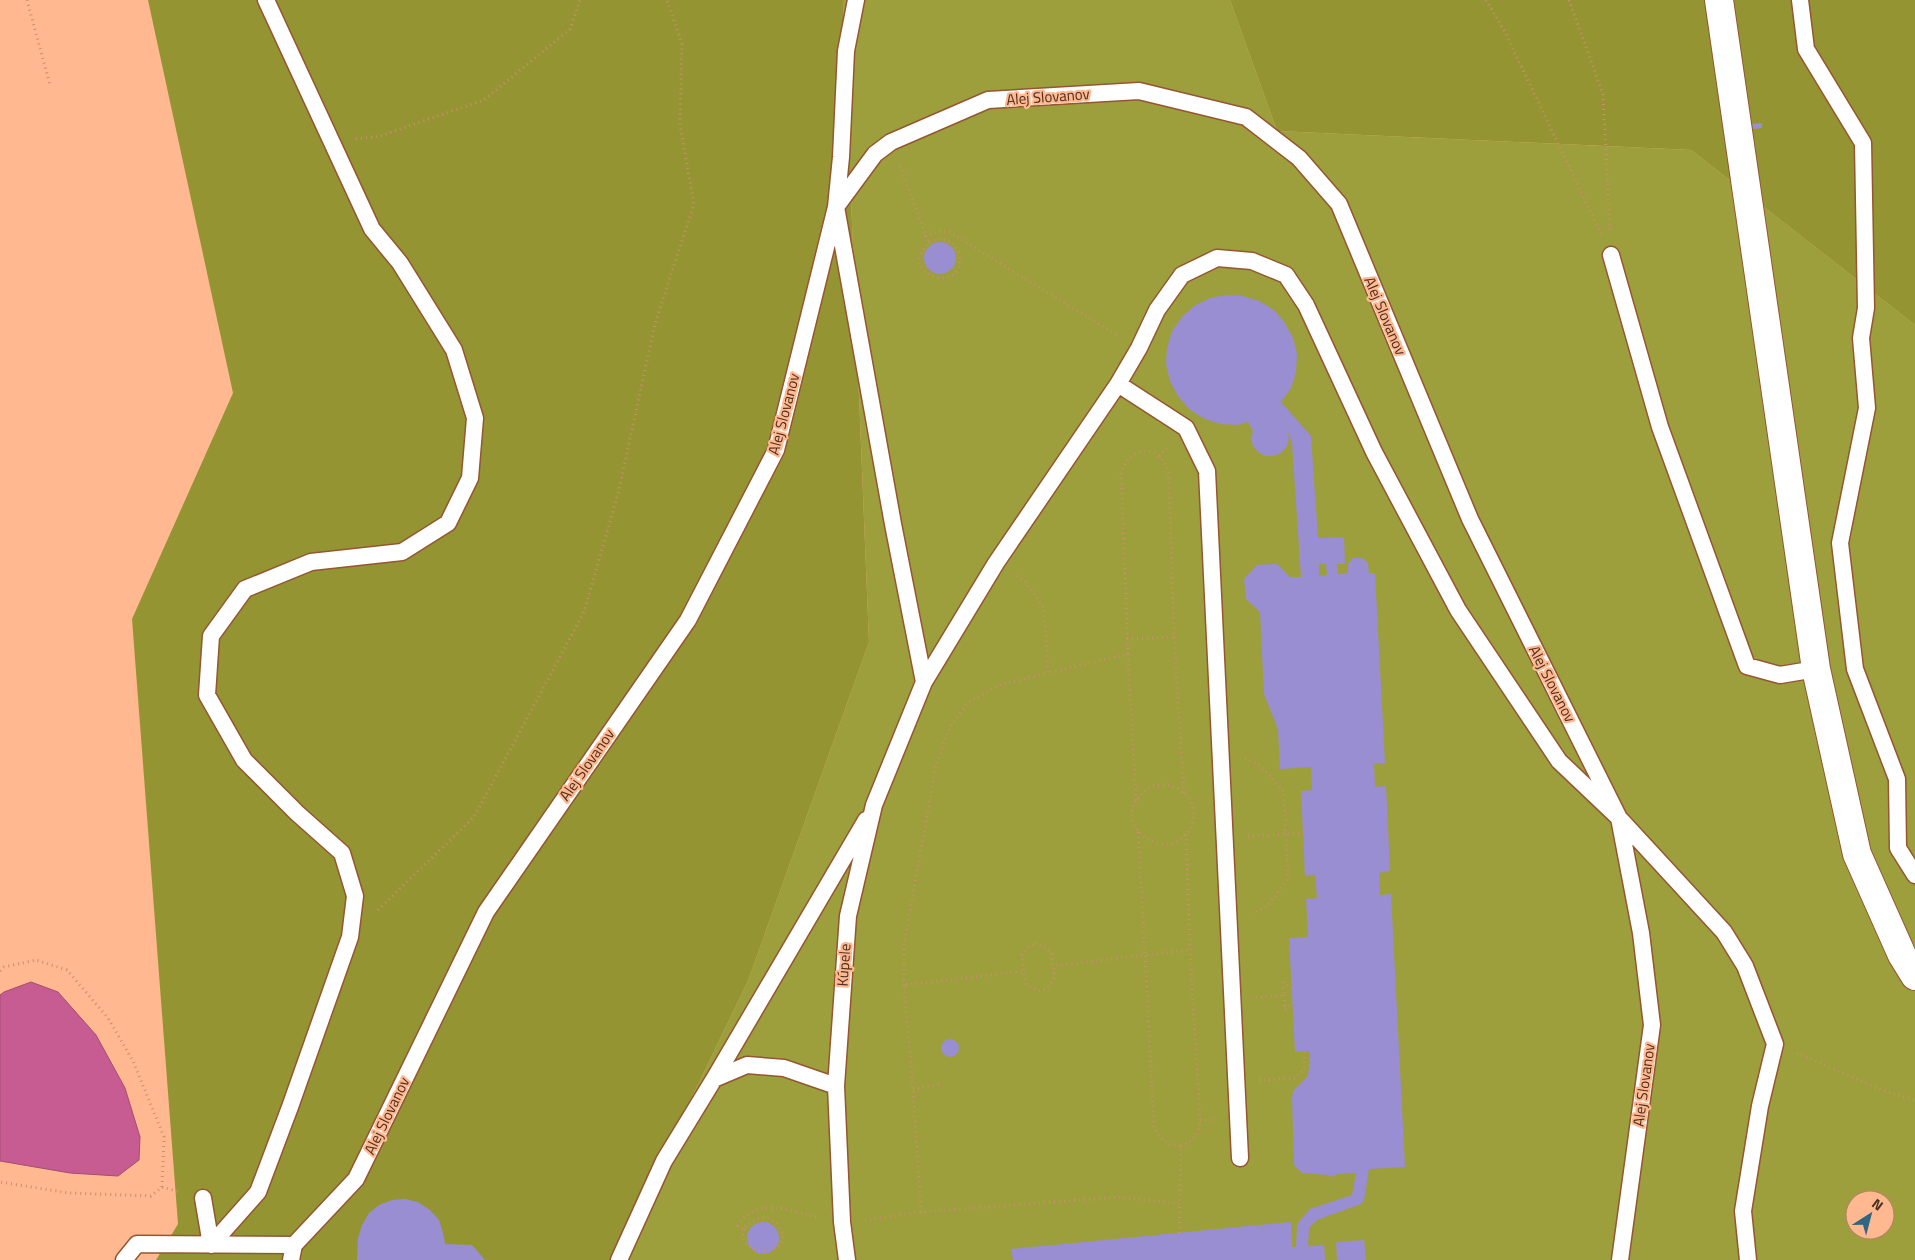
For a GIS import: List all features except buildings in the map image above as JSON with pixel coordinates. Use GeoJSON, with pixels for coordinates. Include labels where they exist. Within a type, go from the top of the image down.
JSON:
{"type":"FeatureCollection","features":[{"type":"Feature","properties":{"kind":"street"},"geometry":{"type":"LineString","coordinates":[[1719,0],[1816,668],[1857,854],[1902,955],[1915,976]]}},
{"type":"Feature","properties":{"kind":"lane"},"geometry":{"type":"LineString","coordinates":[[211,1245],[258,1192],[350,937],[355,896],[342,853],[297,813],[244,760],[206,695],[211,636],[245,589],[312,562],[402,552],[448,522],[470,478],[475,418],[454,350],[400,263],[372,229],[266,0]]}},
{"type":"Feature","properties":{"kind":"lane"},"geometry":{"type":"LineString","coordinates":[[856,0],[846,50],[841,157],[836,207],[893,524],[924,682]]}},
{"type":"Feature","properties":{"kind":"lane"},"geometry":{"type":"LineString","coordinates":[[1800,0],[1806,49],[1863,143],[1866,308],[1861,338],[1867,408],[1840,543],[1855,669],[1897,779],[1898,848],[1915,875]]}},
{"type":"Feature","properties":{"kind":"lane","name":"Alej Slovanov"},"geometry":{"type":"LineString","coordinates":[[292,1253],[356,1179],[486,912],[688,620],[776,450],[836,207],[875,154],[891,142],[988,100],[1139,91],[1246,117],[1299,158],[1339,204],[1470,519],[1619,818],[1641,933],[1652,1025],[1620,1260]]}},
{"type":"Feature","properties":{"kind":"lane"},"geometry":{"type":"LineString","coordinates":[[1611,255],[1660,427],[1747,666],[1780,675],[1816,668]]}},
{"type":"Feature","properties":{"kind":"lane","name":"Kúpele"},"geometry":{"type":"LineString","coordinates":[[848,1260],[842,1222],[836,1086],[848,916],[874,805],[924,682],[996,563],[1118,384],[1139,348],[1157,310],[1182,275],[1217,258],[1252,261],[1286,275],[1306,305],[1374,452],[1458,610],[1559,761],[1619,818]]}},
{"type":"Feature","properties":{"kind":"lane"},"geometry":{"type":"LineString","coordinates":[[1118,384],[1186,428],[1207,471],[1240,1158]]}},
{"type":"Feature","properties":{"kind":"lane"},"geometry":{"type":"LineString","coordinates":[[619,1260],[664,1161],[874,805]]}},
{"type":"Feature","properties":{"kind":"lane"},"geometry":{"type":"LineString","coordinates":[[1619,818],[1724,932],[1745,966],[1776,1044],[1760,1106],[1742,1211],[1748,1260]]}},
{"type":"Feature","properties":{"kind":"lane"},"geometry":{"type":"LineString","coordinates":[[714,1079],[747,1065],[784,1068],[836,1086]]}},
{"type":"Feature","properties":{"kind":"lane"},"geometry":{"type":"LineString","coordinates":[[203,1198],[211,1245]]}},
{"type":"Feature","properties":{"kind":"lane"},"geometry":{"type":"LineString","coordinates":[[124,1260],[136,1244],[211,1245],[292,1253]]}},
{"type":"Feature","properties":{"kind":"path"},"geometry":{"type":"LineString","coordinates":[[27,0],[50,85]]}},
{"type":"Feature","properties":{"kind":"path"},"geometry":{"type":"LineString","coordinates":[[332,143],[380,136],[484,100],[570,30],[580,0]]}},
{"type":"Feature","properties":{"kind":"path"},"geometry":{"type":"LineString","coordinates":[[350,937],[474,817],[584,612],[618,494],[655,324],[694,204],[680,125],[682,44],[666,0]]}},
{"type":"Feature","properties":{"kind":"path"},"geometry":{"type":"LineString","coordinates":[[1486,0],[1505,32],[1611,255]]}},
{"type":"Feature","properties":{"kind":"path"},"geometry":{"type":"LineString","coordinates":[[1569,0],[1602,94],[1611,255]]}},
{"type":"Feature","properties":{"kind":"path"},"geometry":{"type":"LineString","coordinates":[[891,142],[929,242]]}},
{"type":"Feature","properties":{"kind":"path"},"geometry":{"type":"LineString","coordinates":[[926,236],[939,231],[950,232],[1025,280],[1139,348]]}},
{"type":"Feature","properties":{"kind":"path"},"geometry":{"type":"LineString","coordinates":[[937,238],[946,239],[954,244],[959,252],[960,260],[957,269],[951,276],[942,279],[926,274],[921,266],[919,257],[922,248],[929,242],[937,238]]}},
{"type":"Feature","properties":{"kind":"path"},"geometry":{"type":"LineString","coordinates":[[1184,793],[1174,636],[1168,467],[1163,459],[1155,454],[1146,451],[1137,452],[1129,457],[1123,465],[1121,474],[1127,639],[1136,801],[1133,815],[1138,831],[1154,1126],[1163,1142],[1171,1146],[1181,1146],[1189,1143],[1196,1137],[1200,1129],[1190,950],[1186,834]]}},
{"type":"Feature","properties":{"kind":"path"},"geometry":{"type":"LineString","coordinates":[[996,563],[1026,582],[1044,608],[1048,673]]}},
{"type":"Feature","properties":{"kind":"path"},"geometry":{"type":"LineString","coordinates":[[1127,639],[1174,636]]}},
{"type":"Feature","properties":{"kind":"path"},"geometry":{"type":"LineString","coordinates":[[921,1212],[904,985],[904,944],[936,766],[949,728],[969,702],[999,685],[1128,654]]}},
{"type":"Feature","properties":{"kind":"path"},"geometry":{"type":"LineString","coordinates":[[1221,750],[1260,764],[1284,792],[1286,834],[1288,878],[1267,906],[1229,924]]}},
{"type":"Feature","properties":{"kind":"path"},"geometry":{"type":"LineString","coordinates":[[1136,801],[1141,793],[1151,786],[1162,784],[1174,786],[1184,793],[1190,802],[1193,813],[1191,825],[1186,834],[1175,842],[1164,844],[1152,842],[1138,831]]}},
{"type":"Feature","properties":{"kind":"path"},"geometry":{"type":"LineString","coordinates":[[1255,835],[1303,833]]}},
{"type":"Feature","properties":{"kind":"path"},"geometry":{"type":"LineString","coordinates":[[1035,943],[1044,946],[1051,952],[1055,978],[1050,987],[1041,991],[1032,989],[1025,983],[1024,971],[1022,955],[1027,948],[1035,943]]}},
{"type":"Feature","properties":{"kind":"path"},"geometry":{"type":"LineString","coordinates":[[1053,966],[1190,950]]}},
{"type":"Feature","properties":{"kind":"path"},"geometry":{"type":"LineString","coordinates":[[0,971],[4,967],[36,960],[67,970],[108,1018],[133,1061],[164,1137],[162,1187],[151,1196],[69,1193],[0,1182]]}},
{"type":"Feature","properties":{"kind":"path"},"geometry":{"type":"LineString","coordinates":[[904,985],[1024,971]]}},
{"type":"Feature","properties":{"kind":"path"},"geometry":{"type":"LineString","coordinates":[[1292,988],[1283,982],[1285,1009],[1293,1002]]}},
{"type":"Feature","properties":{"kind":"path"},"geometry":{"type":"LineString","coordinates":[[1261,996],[1284,995]]}},
{"type":"Feature","properties":{"kind":"path"},"geometry":{"type":"LineString","coordinates":[[1776,1044],[1882,1090],[1915,1100]]}},
{"type":"Feature","properties":{"kind":"path"},"geometry":{"type":"LineString","coordinates":[[1279,1079],[1296,1078],[1304,1069],[1304,1051]]}},
{"type":"Feature","properties":{"kind":"path"},"geometry":{"type":"LineString","coordinates":[[913,1088],[941,1084]]}},
{"type":"Feature","properties":{"kind":"path"},"geometry":{"type":"LineString","coordinates":[[1200,1120],[1238,1119]]}},
{"type":"Feature","properties":{"kind":"path"},"geometry":{"type":"LineString","coordinates":[[1179,1233],[1181,1146]]}},
{"type":"Feature","properties":{"kind":"path"},"geometry":{"type":"LineString","coordinates":[[744,1229],[738,1226],[747,1215],[756,1209],[772,1207],[842,1222],[921,1212],[1121,1197],[1180,1204]]}},
{"type":"Feature","properties":{"kind":"path"},"geometry":{"type":"LineString","coordinates":[[750,1254],[744,1247],[742,1238],[744,1229],[749,1222],[757,1218],[775,1221],[780,1229],[783,1237],[781,1246],[775,1253]]}},
{"type":"Feature","properties":{"kind":"shaded area"},"geometry":{"type":"Polygon","coordinates":[[[148,0],[843,0],[869,642],[748,981],[613,1260],[156,1260],[178,1224],[132,619],[233,393],[148,0]]]}},
{"type":"Feature","properties":{"kind":"shaded area"},"geometry":{"type":"Polygon","coordinates":[[[843,0],[1230,0],[1277,131],[1691,150],[1915,325],[1915,1260],[613,1260],[748,981],[869,642],[843,0]]]}},
{"type":"Feature","properties":{"kind":"shaded area"},"geometry":{"type":"Polygon","coordinates":[[[1230,0],[1915,0],[1915,325],[1691,150],[1277,131],[1230,0]]]}},
{"type":"Feature","properties":{"kind":"shaded area"},"geometry":{"type":"Polygon","coordinates":[[[31,982],[58,992],[96,1035],[125,1088],[140,1137],[139,1160],[118,1176],[70,1173],[0,1161],[0,995],[31,982]]]}}]}
